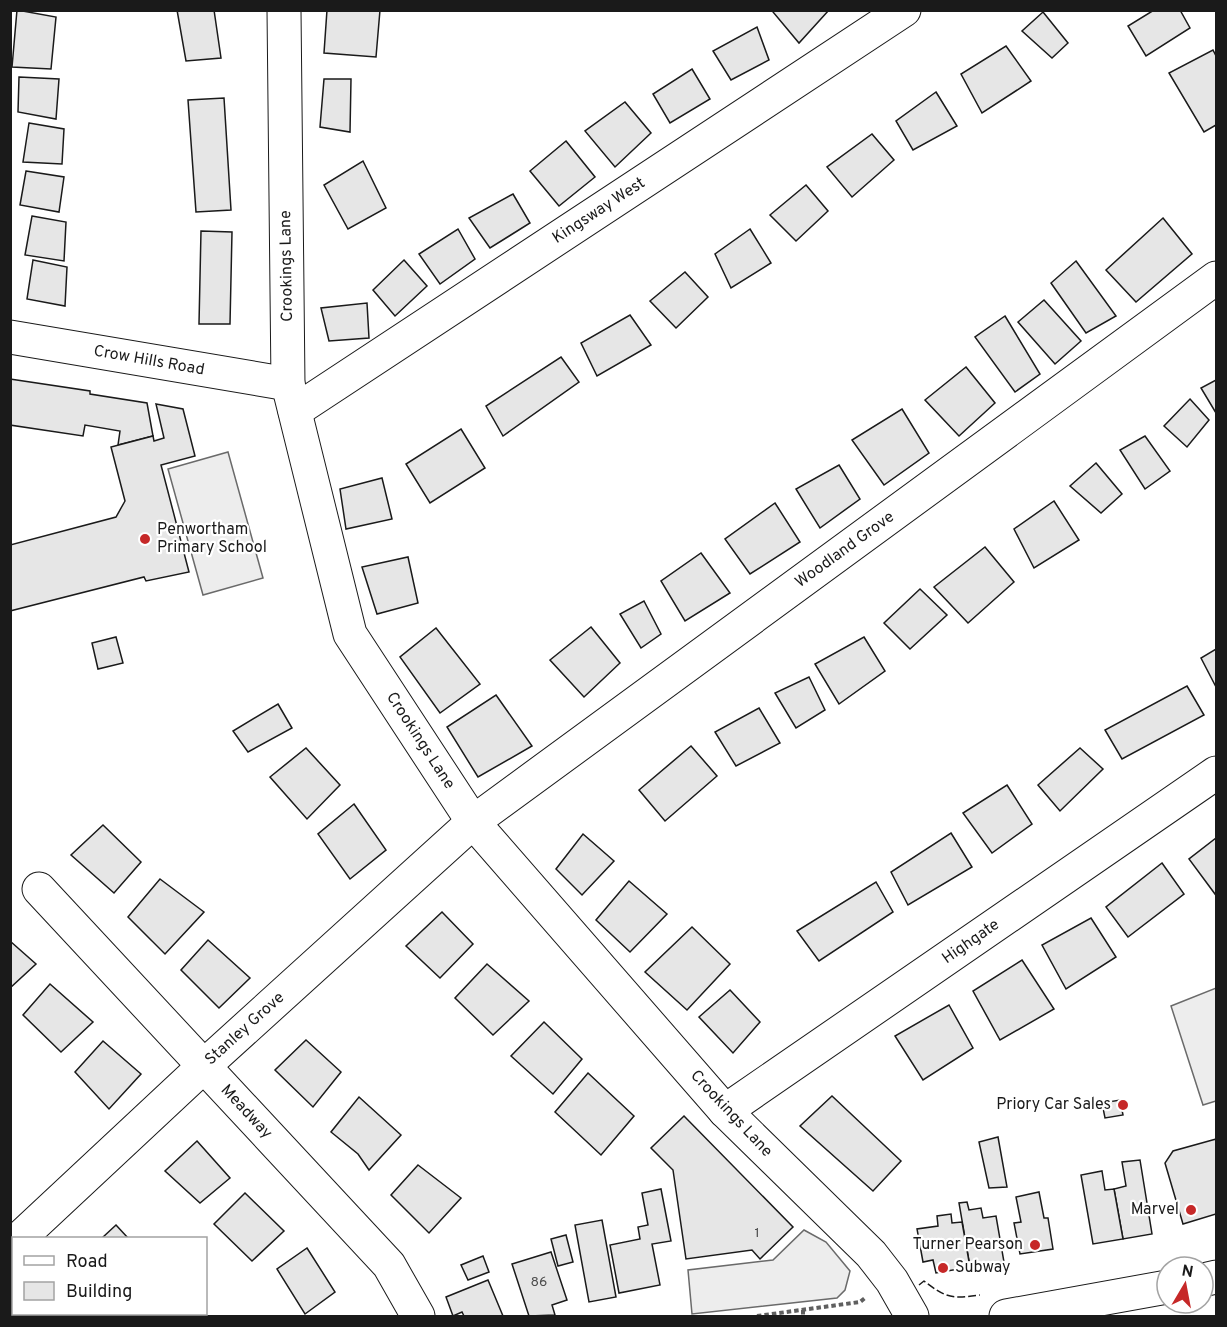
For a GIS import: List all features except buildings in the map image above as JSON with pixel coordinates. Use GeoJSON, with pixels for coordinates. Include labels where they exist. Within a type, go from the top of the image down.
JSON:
{"type":"FeatureCollection","features":[{"type":"Feature","properties":{"kind":"street","name":"Crookings Lane"},"geometry":{"type":"LineString","coordinates":[[284,10],[291,397],[350,634],[473,822],[725,1111],[871,1254],[892,1281],[912,1317]]}},
{"type":"Feature","properties":{"kind":"street","name":"Kingsway West"},"geometry":{"type":"LineString","coordinates":[[291,397],[904,10]]}},
{"type":"Feature","properties":{"kind":"street","name":"Woodland Grove"},"geometry":{"type":"LineString","coordinates":[[473,822],[1216,278]]}},
{"type":"Feature","properties":{"kind":"street","name":"Crow Hills Road"},"geometry":{"type":"LineString","coordinates":[[10,337],[291,397]]}},
{"type":"Feature","properties":{"kind":"street","name":"Highgate"},"geometry":{"type":"LineString","coordinates":[[725,1111],[1216,773]]}},
{"type":"Feature","properties":{"kind":"street","name":"Stanley Grove"},"geometry":{"type":"LineString","coordinates":[[23,1237],[204,1066],[473,822]]}},
{"type":"Feature","properties":{"kind":"street","name":"Meadway"},"geometry":{"type":"LineString","coordinates":[[39,889],[389,1265],[418,1317]]}},
{"type":"Feature","properties":{"kind":"street"},"geometry":{"type":"LineString","coordinates":[[1006,1317],[1155,1289]]}},
{"type":"Feature","properties":{"kind":"path"},"geometry":{"type":"LineString","coordinates":[[757,1317],[860,1302]]}},
{"type":"Feature","properties":{"kind":"path"},"geometry":{"type":"LineString","coordinates":[[803,1310],[803,1317]]}},
{"type":"Feature","properties":{"kind":"shaded area"},"geometry":{"type":"Polygon","coordinates":[[[228,452],[263,578],[203,595],[168,469],[228,452]]]}},
{"type":"Feature","properties":{"kind":"shaded area"},"geometry":{"type":"Polygon","coordinates":[[[1216,988],[1216,1101],[1203,1105],[1171,1006],[1216,988]]]}},
{"type":"Feature","properties":{"kind":"shaded area"},"geometry":{"type":"Polygon","coordinates":[[[804,1230],[826,1242],[850,1271],[845,1290],[837,1298],[692,1314],[688,1270],[773,1260],[804,1230]]]}},
{"type":"Feature","properties":{"kind":"fence"},"geometry":{"type":"LineString","coordinates":[[919,1285],[924,1281],[938,1291],[956,1297],[980,1295]]}},
{"type":"Feature","properties":{"kind":"place","name":"Penwortham Primary School"},"geometry":{"type":"Point","coordinates":[145,539]}},
{"type":"Feature","properties":{"kind":"place","name":"Priory Car Sales"},"geometry":{"type":"Point","coordinates":[1123,1105]}},
{"type":"Feature","properties":{"kind":"place","name":"Marvel"},"geometry":{"type":"Point","coordinates":[1191,1210]}},
{"type":"Feature","properties":{"kind":"place","name":"Turner Pearson"},"geometry":{"type":"Point","coordinates":[1035,1245]}},
{"type":"Feature","properties":{"kind":"place","name":"Subway"},"geometry":{"type":"Point","coordinates":[943,1268]}}]}
